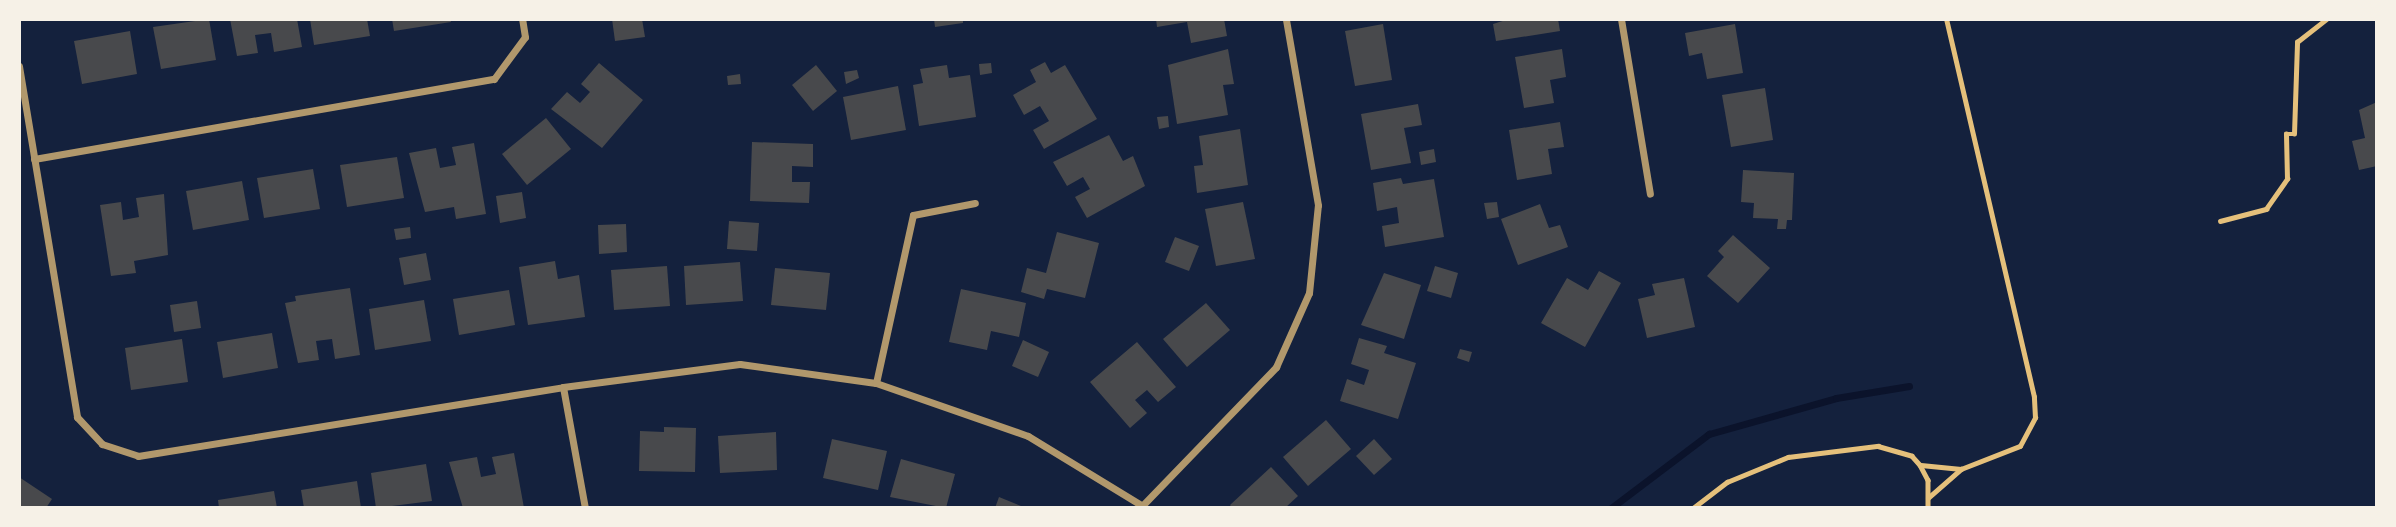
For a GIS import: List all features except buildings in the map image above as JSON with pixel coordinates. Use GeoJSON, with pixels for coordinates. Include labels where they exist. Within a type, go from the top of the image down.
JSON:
{"type":"FeatureCollection","features":[{"type":"Feature","properties":{"kind":"street"},"geometry":{"type":"LineString","coordinates":[[34,159],[494,79],[525,37],[522,19]]}},
{"type":"Feature","properties":{"kind":"street"},"geometry":{"type":"LineString","coordinates":[[19,66],[77,417],[102,444],[138,456],[563,387],[740,364],[876,383],[1028,436],[1140,507],[1276,367],[1309,293],[1318,205],[1286,19]]}},
{"type":"Feature","properties":{"kind":"street"},"geometry":{"type":"LineString","coordinates":[[1621,19],[1650,194]]}},
{"type":"Feature","properties":{"kind":"street"},"geometry":{"type":"LineString","coordinates":[[876,383],[913,215],[975,203]]}},
{"type":"Feature","properties":{"kind":"street"},"geometry":{"type":"LineString","coordinates":[[563,387],[585,508]]}},
{"type":"Feature","properties":{"kind":"path"},"geometry":{"type":"LineString","coordinates":[[1928,498],[1961,469],[2020,446],[2035,418],[2034,397],[1946,19]]}},
{"type":"Feature","properties":{"kind":"path"},"geometry":{"type":"LineString","coordinates":[[2220,221],[2266,209],[2287,179],[2287,134],[2294,134],[2297,42],[2326,19]]}},
{"type":"Feature","properties":{"kind":"path"},"geometry":{"type":"LineString","coordinates":[[1693,508],[1727,482],[1788,457],[1878,446],[1912,456],[1920,465],[1928,480],[1927,508]]}},
{"type":"Feature","properties":{"kind":"path"},"geometry":{"type":"LineString","coordinates":[[1920,465],[1961,469]]}},
{"type":"Feature","properties":{"kind":"waterway"},"geometry":{"type":"LineString","coordinates":[[1611,508],[1709,434],[1836,398],[1909,386]]}}]}
